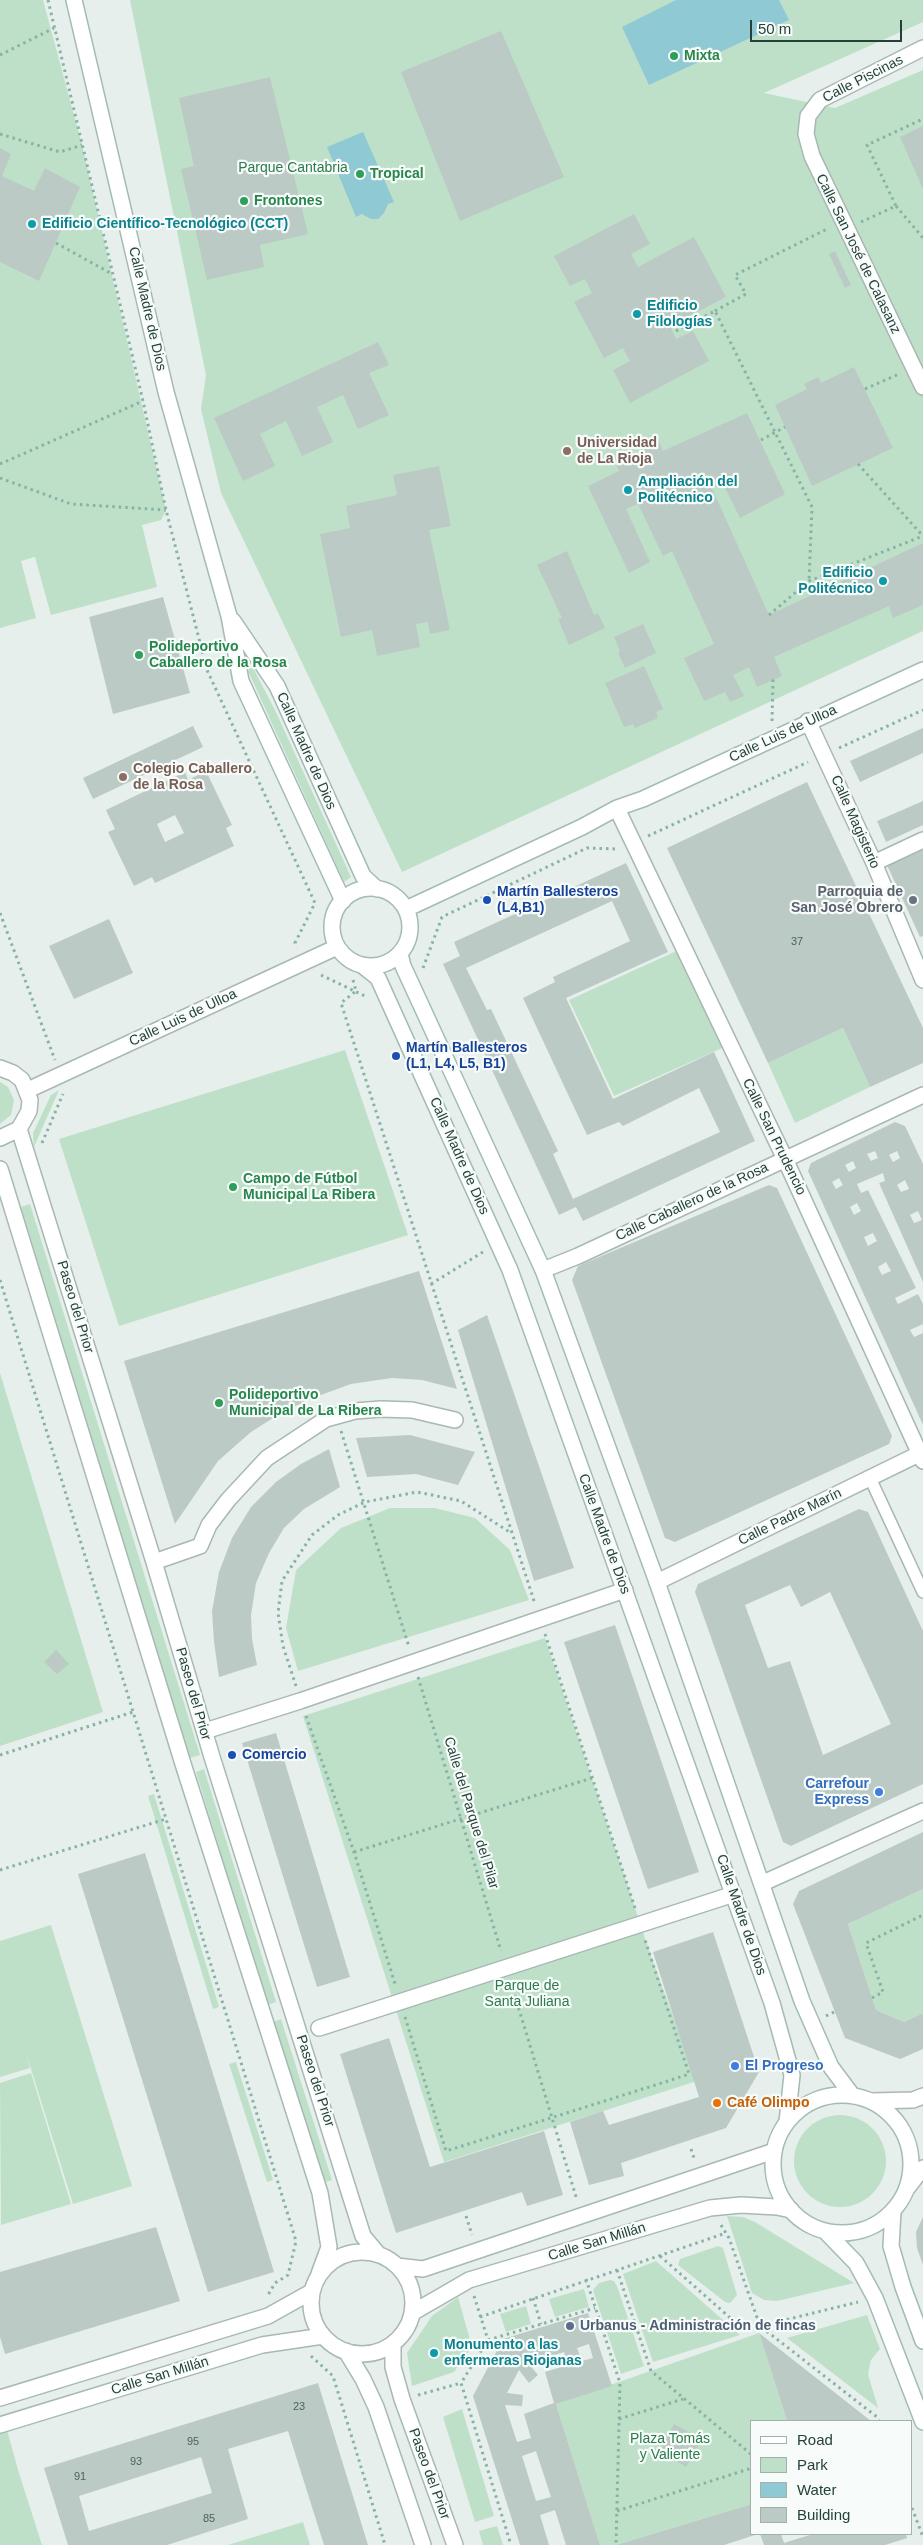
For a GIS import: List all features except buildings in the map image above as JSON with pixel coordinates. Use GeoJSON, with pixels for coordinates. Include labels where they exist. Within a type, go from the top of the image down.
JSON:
{"type":"FeatureCollection","features":[{"type":"Feature","properties":{"kind":"street","name":"Calle Madre de Dios"},"geometry":{"type":"LineString","coordinates":[[74,0],[166,392],[229,616],[241,681],[343,901]]}},
{"type":"Feature","properties":{"kind":"street","name":"Calle Piscinas"},"geometry":{"type":"LineString","coordinates":[[808,116],[820,100],[923,48]]}},
{"type":"Feature","properties":{"kind":"street","name":"Calle San José de Calasanz"},"geometry":{"type":"LineString","coordinates":[[808,116],[806,134],[812,156],[923,387]]}},
{"type":"Feature","properties":{"kind":"street","name":"Calle Madre de Dios"},"geometry":{"type":"LineString","coordinates":[[229,616],[277,686],[363,876],[377,889]]}},
{"type":"Feature","properties":{"kind":"street","name":"Calle Luis de Ulloa"},"geometry":{"type":"LineString","coordinates":[[406,909],[582,827],[617,808],[643,799],[808,721],[923,670]]}},
{"type":"Feature","properties":{"kind":"street","name":"Calle Magisterio"},"geometry":{"type":"LineString","coordinates":[[808,721],[917,951],[923,980]]}},
{"type":"Feature","properties":{"kind":"street","name":"Calle Luis de Ulloa"},"geometry":{"type":"LineString","coordinates":[[582,827],[620,815],[643,799]]}},
{"type":"Feature","properties":{"kind":"street","name":"Calle San Prudencio"},"geometry":{"type":"LineString","coordinates":[[620,815],[785,1159],[922,1456]]}},
{"type":"Feature","properties":{"kind":"street"},"geometry":{"type":"LineString","coordinates":[[874,862],[923,840]]}},
{"type":"Feature","properties":{"kind":"street"},"geometry":{"type":"LineString","coordinates":[[364,889],[377,889],[394,896],[406,909],[410,924],[408,940],[400,954],[384,964],[364,966],[342,952],[334,937],[334,918],[343,901],[353,893],[364,889]]}},
{"type":"Feature","properties":{"kind":"street","name":"Calle Luis de Ulloa"},"geometry":{"type":"LineString","coordinates":[[28,1090],[304,963],[342,952]]}},
{"type":"Feature","properties":{"kind":"street","name":"Calle Madre de Dios"},"geometry":{"type":"LineString","coordinates":[[400,954],[409,978],[543,1270],[657,1582],[813,2031],[831,2068],[852,2095]]}},
{"type":"Feature","properties":{"kind":"street","name":"Calle Madre de Dios"},"geometry":{"type":"LineString","coordinates":[[364,966],[378,978],[498,1242],[625,1590],[772,2003],[792,2075],[787,2122]]}},
{"type":"Feature","properties":{"kind":"street"},"geometry":{"type":"LineString","coordinates":[[0,1068],[14,1072],[28,1090],[29,1111],[19,1129],[0,1138]]}},
{"type":"Feature","properties":{"kind":"street","name":"Calle Caballero de la Rosa"},"geometry":{"type":"LineString","coordinates":[[543,1270],[785,1159],[921,1102]]}},
{"type":"Feature","properties":{"kind":"street","name":"Paseo del Prior"},"geometry":{"type":"LineString","coordinates":[[19,1129],[205,1731],[364,2236],[379,2255]]}},
{"type":"Feature","properties":{"kind":"street"},"geometry":{"type":"LineString","coordinates":[[0,1169],[184,1767],[320,2193],[329,2247],[312,2292],[311,2308],[314,2322],[322,2336],[346,2352],[362,2354],[378,2352],[393,2344],[402,2335],[412,2313],[413,2296],[408,2280],[397,2266],[379,2255],[362,2252],[346,2254],[331,2262],[319,2274]]}},
{"type":"Feature","properties":{"kind":"street"},"geometry":{"type":"LineString","coordinates":[[154,1562],[200,1546],[209,1525],[228,1500],[267,1458],[326,1419],[364,1411],[412,1410],[455,1420]]}},
{"type":"Feature","properties":{"kind":"street","name":"Calle Padre Marín"},"geometry":{"type":"LineString","coordinates":[[657,1582],[870,1478],[922,1456]]}},
{"type":"Feature","properties":{"kind":"street"},"geometry":{"type":"LineString","coordinates":[[205,1731],[300,1701],[625,1590]]}},
{"type":"Feature","properties":{"kind":"street"},"geometry":{"type":"LineString","coordinates":[[763,1884],[923,1811]]}},
{"type":"Feature","properties":{"kind":"street"},"geometry":{"type":"LineString","coordinates":[[320,2028],[641,1926],[734,1894]]}},
{"type":"Feature","properties":{"kind":"street"},"geometry":{"type":"LineString","coordinates":[[923,2096],[913,2100],[872,2101],[852,2095],[816,2099],[796,2112],[779,2134],[774,2152],[773,2170],[778,2189],[791,2210],[799,2218],[826,2232],[856,2263],[875,2298],[923,2422]]}},
{"type":"Feature","properties":{"kind":"street"},"geometry":{"type":"LineString","coordinates":[[872,2101],[894,2118],[907,2138],[912,2163],[908,2187]]}},
{"type":"Feature","properties":{"kind":"street","name":"Calle San Millán"},"geometry":{"type":"LineString","coordinates":[[397,2266],[423,2269],[774,2152]]}},
{"type":"Feature","properties":{"kind":"street"},"geometry":{"type":"LineString","coordinates":[[826,2232],[850,2233],[862,2231],[884,2220],[893,2212],[908,2187],[923,2168]]}},
{"type":"Feature","properties":{"kind":"street","name":"Calle San Millán"},"geometry":{"type":"LineString","coordinates":[[412,2313],[469,2280],[710,2208],[741,2205],[777,2207],[791,2210]]}},
{"type":"Feature","properties":{"kind":"street"},"geometry":{"type":"LineString","coordinates":[[893,2212],[891,2246],[903,2287],[923,2341]]}},
{"type":"Feature","properties":{"kind":"street","name":"Calle San Millán"},"geometry":{"type":"LineString","coordinates":[[0,2398],[268,2316],[312,2292]]}},
{"type":"Feature","properties":{"kind":"street","name":"Calle San Millán"},"geometry":{"type":"LineString","coordinates":[[0,2425],[262,2345],[322,2336]]}},
{"type":"Feature","properties":{"kind":"street","name":"Paseo del Prior"},"geometry":{"type":"LineString","coordinates":[[393,2344],[393,2366],[402,2399],[454,2545]]}},
{"type":"Feature","properties":{"kind":"street","name":"Paseo del Prior"},"geometry":{"type":"LineString","coordinates":[[346,2352],[363,2379],[376,2407],[423,2545]]}},
{"type":"Feature","properties":{"kind":"lane"},"geometry":{"type":"LineString","coordinates":[[870,1478],[923,1592]]}},
{"type":"Feature","properties":{"kind":"path"},"geometry":{"type":"LineString","coordinates":[[48,0],[143,402],[166,510],[207,670],[315,903],[295,943],[304,963]]}},
{"type":"Feature","properties":{"kind":"path"},"geometry":{"type":"LineString","coordinates":[[0,55],[54,28]]}},
{"type":"Feature","properties":{"kind":"path"},"geometry":{"type":"LineString","coordinates":[[923,118],[867,146],[896,206],[923,238]]}},
{"type":"Feature","properties":{"kind":"path"},"geometry":{"type":"LineString","coordinates":[[0,134],[60,152],[82,145]]}},
{"type":"Feature","properties":{"kind":"path"},"geometry":{"type":"LineString","coordinates":[[676,331],[746,294],[735,275],[845,225],[896,206]]}},
{"type":"Feature","properties":{"kind":"path"},"geometry":{"type":"LineString","coordinates":[[56,243],[113,274]]}},
{"type":"Feature","properties":{"kind":"path"},"geometry":{"type":"LineString","coordinates":[[715,311],[812,507],[809,581]]}},
{"type":"Feature","properties":{"kind":"path"},"geometry":{"type":"LineString","coordinates":[[866,390],[913,367]]}},
{"type":"Feature","properties":{"kind":"path"},"geometry":{"type":"LineString","coordinates":[[0,464],[143,402]]}},
{"type":"Feature","properties":{"kind":"path"},"geometry":{"type":"LineString","coordinates":[[762,440],[785,427]]}},
{"type":"Feature","properties":{"kind":"path"},"geometry":{"type":"LineString","coordinates":[[768,615],[809,581],[923,536],[858,464]]}},
{"type":"Feature","properties":{"kind":"path"},"geometry":{"type":"LineString","coordinates":[[0,478],[71,504],[166,510]]}},
{"type":"Feature","properties":{"kind":"path"},"geometry":{"type":"LineString","coordinates":[[772,738],[773,680]]}},
{"type":"Feature","properties":{"kind":"path"},"geometry":{"type":"LineString","coordinates":[[409,978],[422,970],[442,917],[586,848],[636,849],[649,835],[923,710]]}},
{"type":"Feature","properties":{"kind":"path"},"geometry":{"type":"LineString","coordinates":[[0,913],[60,1074]]}},
{"type":"Feature","properties":{"kind":"path"},"geometry":{"type":"LineString","coordinates":[[342,952],[356,991]]}},
{"type":"Feature","properties":{"kind":"path"},"geometry":{"type":"LineString","coordinates":[[313,979],[322,975],[369,998],[383,991]]}},
{"type":"Feature","properties":{"kind":"path"},"geometry":{"type":"LineString","coordinates":[[356,991],[341,1004],[511,1533],[541,1619],[689,2074],[446,2151],[354,1852],[300,1701],[283,1646],[278,1613],[282,1581],[312,1535],[338,1515],[365,1502],[417,1492],[461,1501],[511,1533]]}},
{"type":"Feature","properties":{"kind":"path"},"geometry":{"type":"LineString","coordinates":[[40,1148],[63,1094],[66,1093]]}},
{"type":"Feature","properties":{"kind":"path"},"geometry":{"type":"LineString","coordinates":[[431,1284],[498,1242]]}},
{"type":"Feature","properties":{"kind":"path"},"geometry":{"type":"LineString","coordinates":[[0,1280],[296,2241],[288,2275],[275,2283],[264,2301],[268,2316]]}},
{"type":"Feature","properties":{"kind":"path","name":"Calle del Parque del Pilar"},"geometry":{"type":"LineString","coordinates":[[337,1416],[365,1502],[581,2216]]}},
{"type":"Feature","properties":{"kind":"path"},"geometry":{"type":"LineString","coordinates":[[0,1755],[134,1712]]}},
{"type":"Feature","properties":{"kind":"path"},"geometry":{"type":"LineString","coordinates":[[354,1852],[592,1778]]}},
{"type":"Feature","properties":{"kind":"path"},"geometry":{"type":"LineString","coordinates":[[0,1870],[166,1819]]}},
{"type":"Feature","properties":{"kind":"path"},"geometry":{"type":"LineString","coordinates":[[872,1998],[883,1992],[866,1943],[923,1915]]}},
{"type":"Feature","properties":{"kind":"path"},"geometry":{"type":"LineString","coordinates":[[825,2017],[834,2012]]}},
{"type":"Feature","properties":{"kind":"path"},"geometry":{"type":"LineString","coordinates":[[710,2208],[726,2233],[760,2326],[878,2420]]}},
{"type":"Feature","properties":{"kind":"path"},"geometry":{"type":"LineString","coordinates":[[480,2317],[726,2233]]}},
{"type":"Feature","properties":{"kind":"path"},"geometry":{"type":"LineString","coordinates":[[659,2256],[744,2330],[875,2298]]}},
{"type":"Feature","properties":{"kind":"path"},"geometry":{"type":"LineString","coordinates":[[617,2270],[651,2371],[750,2453]]}},
{"type":"Feature","properties":{"kind":"path"},"geometry":{"type":"LineString","coordinates":[[469,2280],[488,2340]]}},
{"type":"Feature","properties":{"kind":"path"},"geometry":{"type":"LineString","coordinates":[[586,2280],[620,2382],[616,2545]]}},
{"type":"Feature","properties":{"kind":"path"},"geometry":{"type":"LineString","coordinates":[[533,2298],[541,2324]]}},
{"type":"Feature","properties":{"kind":"path"},"geometry":{"type":"LineString","coordinates":[[402,2399],[461,2383],[488,2340],[596,2308]]}},
{"type":"Feature","properties":{"kind":"path"},"geometry":{"type":"LineString","coordinates":[[303,2356],[310,2356],[333,2376],[385,2545]]}},
{"type":"Feature","properties":{"kind":"path"},"geometry":{"type":"LineString","coordinates":[[461,2383],[511,2545]]}},
{"type":"Feature","properties":{"kind":"path"},"geometry":{"type":"LineString","coordinates":[[619,2419],[684,2399]]}},
{"type":"Feature","properties":{"kind":"path"},"geometry":{"type":"LineString","coordinates":[[617,2510],[750,2469]]}},
{"type":"Feature","properties":{"kind":"path"},"geometry":{"type":"LineString","coordinates":[[913,2511],[923,2538]]}},
{"type":"Feature","properties":{"kind":"path"},"geometry":{"type":"LineString","coordinates":[[918,2524],[923,2523]]}},
{"type":"Feature","properties":{"kind":"green space"},"geometry":{"type":"Polygon","coordinates":[[[0,0],[43,0],[82,145],[166,510],[161,520],[142,525],[157,587],[51,615],[35,557],[21,561],[36,618],[0,628],[0,0]]]}},
{"type":"Feature","properties":{"kind":"green space","name":"Universidad de La Rioja"},"geometry":{"type":"Polygon","coordinates":[[[130,0],[923,0],[923,22],[764,93],[835,108],[923,70],[923,631],[402,872],[221,493],[201,409],[206,375],[130,0]]]}},
{"type":"Feature","properties":{"kind":"green space"},"geometry":{"type":"Polygon","coordinates":[[[249,660],[276,712],[351,877],[344,882],[244,662],[249,660]]]}},
{"type":"Feature","properties":{"kind":"green space"},"geometry":{"type":"Polygon","coordinates":[[[683,948],[729,1045],[614,1096],[569,1000],[683,948]]]}},
{"type":"Feature","properties":{"kind":"green space"},"geometry":{"type":"Polygon","coordinates":[[[843,1028],[870,1087],[795,1123],[768,1063],[843,1028]]]}},
{"type":"Feature","properties":{"kind":"green space","name":"Campo de Fútbol Municipal La Ribera"},"geometry":{"type":"Polygon","coordinates":[[[345,1050],[408,1235],[119,1326],[59,1139],[345,1050]]]}},
{"type":"Feature","properties":{"kind":"green space"},"geometry":{"type":"Polygon","coordinates":[[[0,1082],[8,1087],[14,1100],[11,1115],[0,1124],[0,1082]]]}},
{"type":"Feature","properties":{"kind":"green space"},"geometry":{"type":"Polygon","coordinates":[[[59,1090],[34,1147],[33,1133],[51,1095],[59,1090]]]}},
{"type":"Feature","properties":{"kind":"green space"},"geometry":{"type":"Polygon","coordinates":[[[30,1204],[200,1755],[190,1758],[21,1207],[30,1204]]]}},
{"type":"Feature","properties":{"kind":"green space"},"geometry":{"type":"Polygon","coordinates":[[[0,1373],[103,1712],[0,1746],[0,1373]]]}},
{"type":"Feature","properties":{"kind":"green space"},"geometry":{"type":"Polygon","coordinates":[[[390,1508],[435,1508],[475,1518],[510,1550],[529,1600],[298,1671],[286,1628],[296,1570],[341,1528],[390,1508]]]}},
{"type":"Feature","properties":{"kind":"green space","name":"Parque de Santa Juliana"},"geometry":{"type":"Polygon","coordinates":[[[545,1638],[652,1959],[697,2081],[444,2162],[303,1716],[545,1638]]]}},
{"type":"Feature","properties":{"kind":"green space"},"geometry":{"type":"Polygon","coordinates":[[[204,1769],[276,2002],[267,2005],[196,1772],[204,1769]]]}},
{"type":"Feature","properties":{"kind":"green space"},"geometry":{"type":"Polygon","coordinates":[[[154,1794],[219,2007],[213,2009],[148,1796],[154,1794]]]}},
{"type":"Feature","properties":{"kind":"green space"},"geometry":{"type":"Polygon","coordinates":[[[923,1889],[923,2013],[904,2022],[876,2010],[848,1924],[923,1889]]]}},
{"type":"Feature","properties":{"kind":"green space"},"geometry":{"type":"Polygon","coordinates":[[[51,1925],[132,2186],[73,2204],[27,2056],[30,2068],[0,2077],[0,1941],[51,1925]]]}},
{"type":"Feature","properties":{"kind":"green space"},"geometry":{"type":"Polygon","coordinates":[[[281,2019],[332,2180],[322,2183],[273,2022],[281,2019]]]}},
{"type":"Feature","properties":{"kind":"green space"},"geometry":{"type":"Polygon","coordinates":[[[236,2062],[273,2180],[267,2182],[229,2064],[236,2062]]]}},
{"type":"Feature","properties":{"kind":"green space"},"geometry":{"type":"Polygon","coordinates":[[[31,2073],[71,2204],[1,2225],[0,2083],[31,2073]]]}},
{"type":"Feature","properties":{"kind":"green space"},"geometry":{"type":"Polygon","coordinates":[[[840,2115],[858,2118],[873,2128],[883,2143],[886,2161],[883,2179],[873,2194],[858,2204],[840,2207],[822,2204],[807,2194],[797,2179],[794,2161],[797,2143],[807,2128],[822,2118],[840,2115]]]}},
{"type":"Feature","properties":{"kind":"green space"},"geometry":{"type":"Polygon","coordinates":[[[727,2216],[743,2217],[755,2222],[854,2283],[777,2301],[764,2300],[752,2293],[727,2216]]]}},
{"type":"Feature","properties":{"kind":"green space"},"geometry":{"type":"Polygon","coordinates":[[[718,2246],[723,2248],[737,2295],[730,2303],[725,2302],[678,2265],[680,2259],[718,2246]]]}},
{"type":"Feature","properties":{"kind":"green space"},"geometry":{"type":"Polygon","coordinates":[[[656,2261],[740,2335],[653,2362],[623,2274],[656,2261]]]}},
{"type":"Feature","properties":{"kind":"green space"},"geometry":{"type":"Polygon","coordinates":[[[610,2280],[614,2281],[617,2286],[644,2366],[621,2374],[593,2290],[599,2283],[610,2280]]]}},
{"type":"Feature","properties":{"kind":"green space"},"geometry":{"type":"Polygon","coordinates":[[[584,2289],[589,2307],[555,2317],[549,2299],[584,2289]]]}},
{"type":"Feature","properties":{"kind":"green space"},"geometry":{"type":"Polygon","coordinates":[[[458,2297],[472,2347],[454,2372],[412,2386],[407,2353],[432,2316],[458,2297]]]}},
{"type":"Feature","properties":{"kind":"green space"},"geometry":{"type":"Polygon","coordinates":[[[526,2306],[531,2324],[506,2332],[500,2314],[526,2306]]]}},
{"type":"Feature","properties":{"kind":"green space"},"geometry":{"type":"Polygon","coordinates":[[[867,2315],[880,2349],[871,2360],[868,2374],[878,2408],[787,2338],[867,2315]]]}},
{"type":"Feature","properties":{"kind":"green space","name":"Plaza Tomás y Valiente"},"geometry":{"type":"Polygon","coordinates":[[[759,2333],[787,2420],[750,2420],[750,2505],[616,2545],[600,2545],[556,2404],[759,2333]]]}},
{"type":"Feature","properties":{"kind":"green space"},"geometry":{"type":"Polygon","coordinates":[[[462,2409],[494,2516],[475,2522],[443,2417],[462,2409]]]}},
{"type":"Feature","properties":{"kind":"green space"},"geometry":{"type":"Polygon","coordinates":[[[7,2430],[42,2545],[0,2545],[0,2432],[7,2430]]]}},
{"type":"Feature","properties":{"kind":"green space"},"geometry":{"type":"Polygon","coordinates":[[[303,2522],[310,2545],[228,2545],[303,2522]]]}},
{"type":"Feature","properties":{"kind":"green space"},"geometry":{"type":"Polygon","coordinates":[[[497,2526],[503,2545],[483,2545],[479,2531],[497,2526]]]}},
{"type":"Feature","properties":{"kind":"water","name":"Mixta"},"geometry":{"type":"Polygon","coordinates":[[[676,0],[779,0],[789,20],[649,85],[622,27],[676,0]]]}},
{"type":"Feature","properties":{"kind":"water","name":"Tropical"},"geometry":{"type":"Polygon","coordinates":[[[363,132],[394,202],[388,204],[384,213],[378,219],[371,219],[362,214],[356,217],[327,147],[363,132]]]}},
{"type":"Feature","properties":{"kind":"place","name":"Mixta"},"geometry":{"type":"Point","coordinates":[674,56]}},
{"type":"Feature","properties":{"kind":"place","name":"Tropical"},"geometry":{"type":"Point","coordinates":[360,174]}},
{"type":"Feature","properties":{"kind":"place","name":"Frontones"},"geometry":{"type":"Point","coordinates":[244,201]}},
{"type":"Feature","properties":{"kind":"place","name":"Edificio Científico-Tecnológico (CCT)"},"geometry":{"type":"Point","coordinates":[32,224]}},
{"type":"Feature","properties":{"kind":"place","name":"Edificio Filologías"},"geometry":{"type":"Point","coordinates":[637,314]}},
{"type":"Feature","properties":{"kind":"place","name":"Universidad de La Rioja"},"geometry":{"type":"Point","coordinates":[567,451]}},
{"type":"Feature","properties":{"kind":"place","name":"Ampliación del Politécnico"},"geometry":{"type":"Point","coordinates":[628,490]}},
{"type":"Feature","properties":{"kind":"place","name":"Edificio Politécnico"},"geometry":{"type":"Point","coordinates":[883,581]}},
{"type":"Feature","properties":{"kind":"place","name":"Polideportivo Caballero de la Rosa"},"geometry":{"type":"Point","coordinates":[139,655]}},
{"type":"Feature","properties":{"kind":"place","name":"Colegio Caballero de la Rosa"},"geometry":{"type":"Point","coordinates":[123,777]}},
{"type":"Feature","properties":{"kind":"place","name":"Martín Ballesteros (L4,B1)"},"geometry":{"type":"Point","coordinates":[487,900]}},
{"type":"Feature","properties":{"kind":"place","name":"Parroquia de San José Obrero"},"geometry":{"type":"Point","coordinates":[913,900]}},
{"type":"Feature","properties":{"kind":"place","name":"Martín Ballesteros (L1, L4, L5, B1)"},"geometry":{"type":"Point","coordinates":[396,1056]}},
{"type":"Feature","properties":{"kind":"place","name":"Campo de Fútbol Municipal La Ribera"},"geometry":{"type":"Point","coordinates":[233,1187]}},
{"type":"Feature","properties":{"kind":"place","name":"Polideportivo Municipal de La Ribera"},"geometry":{"type":"Point","coordinates":[219,1403]}},
{"type":"Feature","properties":{"kind":"place","name":"Comercio"},"geometry":{"type":"Point","coordinates":[232,1755]}},
{"type":"Feature","properties":{"kind":"place","name":"Carrefour Express"},"geometry":{"type":"Point","coordinates":[879,1792]}},
{"type":"Feature","properties":{"kind":"place","name":"El Progreso"},"geometry":{"type":"Point","coordinates":[735,2066]}},
{"type":"Feature","properties":{"kind":"place","name":"Café Olimpo"},"geometry":{"type":"Point","coordinates":[717,2103]}},
{"type":"Feature","properties":{"kind":"place","name":"Urbanus - Administración de fincas"},"geometry":{"type":"Point","coordinates":[570,2326]}},
{"type":"Feature","properties":{"kind":"place","name":"Monumento a las enfermeras Riojanas"},"geometry":{"type":"Point","coordinates":[434,2353]}},
{"type":"Feature","properties":{"kind":"park label","name":"Parque Cantabria"},"geometry":{"type":"Point","coordinates":[293,168]}}]}
